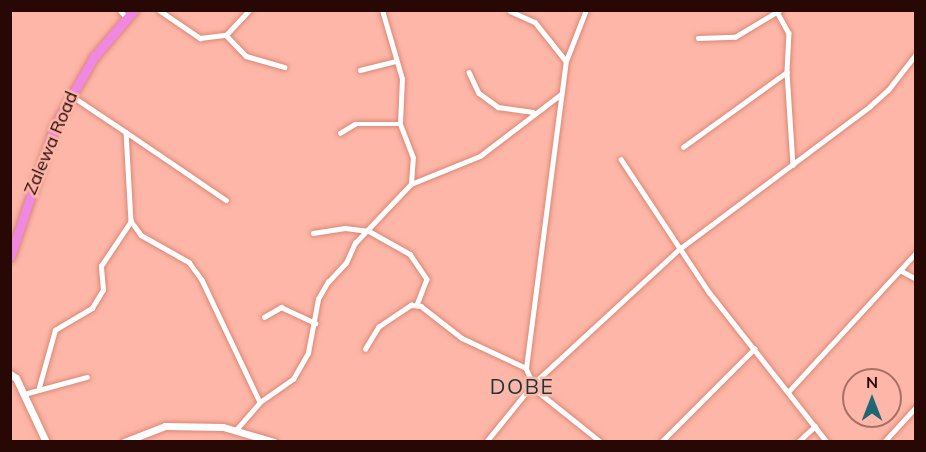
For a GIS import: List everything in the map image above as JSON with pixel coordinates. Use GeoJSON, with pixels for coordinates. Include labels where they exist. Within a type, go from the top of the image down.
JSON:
{"type":"FeatureCollection","features":[{"type":"Feature","properties":{"kind":"highway","name":"Zalewa Road"},"geometry":{"type":"LineString","coordinates":[[10,257],[42,155],[70,95],[94,57],[127,13]]}},
{"type":"Feature","properties":{"kind":"street"},"geometry":{"type":"LineString","coordinates":[[159,10],[195,37],[226,35],[249,10]]}},
{"type":"Feature","properties":{"kind":"street"},"geometry":{"type":"LineString","coordinates":[[382,10],[403,87],[400,124],[413,158],[411,184]]}},
{"type":"Feature","properties":{"kind":"street"},"geometry":{"type":"LineString","coordinates":[[586,10],[566,61],[526,368],[533,384],[601,441]]}},
{"type":"Feature","properties":{"kind":"street"},"geometry":{"type":"LineString","coordinates":[[510,11],[535,22],[566,61]]}},
{"type":"Feature","properties":{"kind":"street"},"geometry":{"type":"LineString","coordinates":[[698,38],[735,37],[778,11],[789,33],[787,72],[793,165]]}},
{"type":"Feature","properties":{"kind":"street"},"geometry":{"type":"LineString","coordinates":[[226,35],[246,56],[284,67]]}},
{"type":"Feature","properties":{"kind":"street"},"geometry":{"type":"LineString","coordinates":[[486,441],[533,384],[678,250],[882,96],[915,54]]}},
{"type":"Feature","properties":{"kind":"street"},"geometry":{"type":"LineString","coordinates":[[360,70],[396,61]]}},
{"type":"Feature","properties":{"kind":"street"},"geometry":{"type":"LineString","coordinates":[[469,72],[479,93],[498,107],[533,112]]}},
{"type":"Feature","properties":{"kind":"street"},"geometry":{"type":"LineString","coordinates":[[683,147],[787,72]]}},
{"type":"Feature","properties":{"kind":"street"},"geometry":{"type":"LineString","coordinates":[[235,431],[260,402],[290,384],[308,353],[318,299],[346,263],[352,247],[411,184],[480,156],[522,126],[533,112],[561,94]]}},
{"type":"Feature","properties":{"kind":"street"},"geometry":{"type":"LineString","coordinates":[[70,95],[226,200]]}},
{"type":"Feature","properties":{"kind":"street"},"geometry":{"type":"LineString","coordinates":[[340,133],[355,124],[400,124]]}},
{"type":"Feature","properties":{"kind":"street"},"geometry":{"type":"LineString","coordinates":[[126,132],[131,221],[141,235],[189,262],[202,280],[260,402]]}},
{"type":"Feature","properties":{"kind":"street"},"geometry":{"type":"LineString","coordinates":[[621,159],[678,250],[827,441]]}},
{"type":"Feature","properties":{"kind":"street"},"geometry":{"type":"LineString","coordinates":[[39,387],[56,330],[59,325],[92,308],[103,290],[101,266],[131,221]]}},
{"type":"Feature","properties":{"kind":"street"},"geometry":{"type":"LineString","coordinates":[[313,233],[345,228],[369,231],[416,258],[427,279],[417,305],[378,327],[365,349]]}},
{"type":"Feature","properties":{"kind":"street"},"geometry":{"type":"LineString","coordinates":[[788,392],[915,253]]}},
{"type":"Feature","properties":{"kind":"street"},"geometry":{"type":"LineString","coordinates":[[900,270],[915,279]]}},
{"type":"Feature","properties":{"kind":"street"},"geometry":{"type":"LineString","coordinates":[[417,305],[472,344],[526,368]]}},
{"type":"Feature","properties":{"kind":"street"},"geometry":{"type":"LineString","coordinates":[[264,317],[281,307],[315,323]]}},
{"type":"Feature","properties":{"kind":"street"},"geometry":{"type":"LineString","coordinates":[[661,441],[754,349]]}},
{"type":"Feature","properties":{"kind":"street"},"geometry":{"type":"LineString","coordinates":[[10,374],[24,394],[46,441]]}},
{"type":"Feature","properties":{"kind":"street"},"geometry":{"type":"LineString","coordinates":[[24,394],[39,387],[87,377]]}},
{"type":"Feature","properties":{"kind":"street"},"geometry":{"type":"LineString","coordinates":[[884,441],[915,407]]}},
{"type":"Feature","properties":{"kind":"street"},"geometry":{"type":"LineString","coordinates":[[124,441],[165,426],[235,431],[274,441]]}},
{"type":"Feature","properties":{"kind":"street"},"geometry":{"type":"LineString","coordinates":[[798,441],[815,426]]}},
{"type":"Feature","properties":{"kind":"district","name":"DOBE"},"geometry":{"type":"Point","coordinates":[522,386]}}]}
